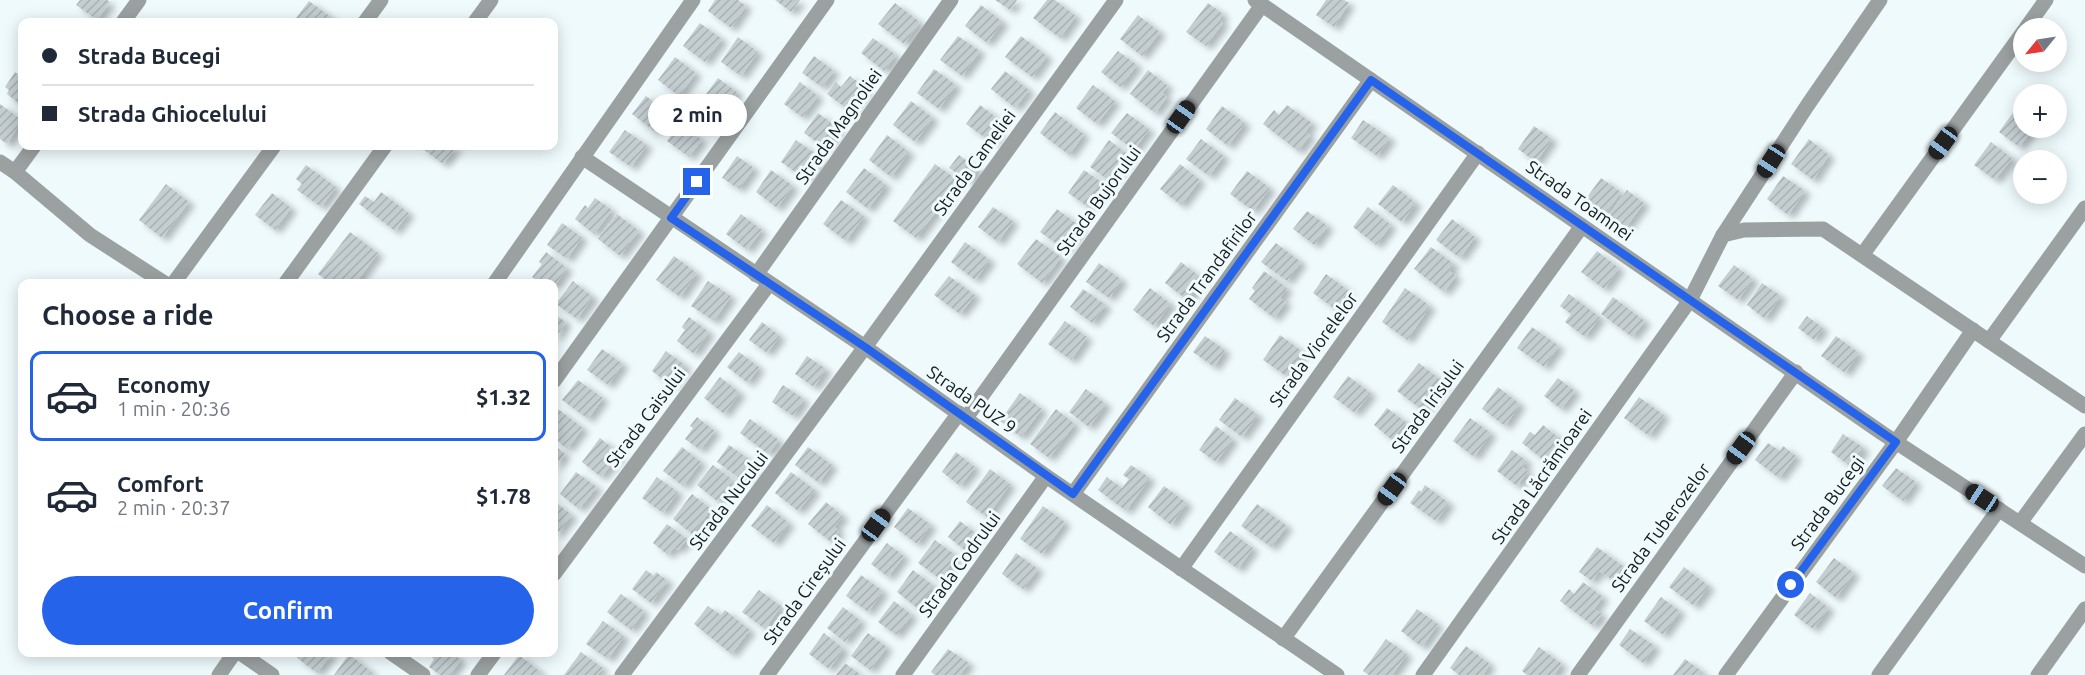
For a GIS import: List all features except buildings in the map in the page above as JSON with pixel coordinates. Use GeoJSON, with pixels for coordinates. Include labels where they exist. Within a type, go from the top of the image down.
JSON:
{"type":"FeatureCollection","features":[{"type":"Feature","properties":{"kind":"street"},"geometry":{"type":"LineString","coordinates":[[126,18],[140,0]]}},
{"type":"Feature","properties":{"kind":"street"},"geometry":{"type":"LineString","coordinates":[[368,18],[381,0]]}},
{"type":"Feature","properties":{"kind":"street"},"geometry":{"type":"LineString","coordinates":[[478,18],[491,0]]}},
{"type":"Feature","properties":{"kind":"street"},"geometry":{"type":"LineString","coordinates":[[497,279],[693,0]]}},
{"type":"Feature","properties":{"kind":"street"},"geometry":{"type":"LineString","coordinates":[[558,375],[827,0]]}},
{"type":"Feature","properties":{"kind":"street","name":"Strada Magnoliei"},"geometry":{"type":"LineString","coordinates":[[762,279],[951,0]]}},
{"type":"Feature","properties":{"kind":"street","name":"Strada Cameliei"},"geometry":{"type":"LineString","coordinates":[[865,347],[1116,0]]}},
{"type":"Feature","properties":{"kind":"street","name":"Strada Lăcrămioarei"},"geometry":{"type":"LineString","coordinates":[[1423,675],[1690,300],[1723,235],[1807,106],[1880,0]]}},
{"type":"Feature","properties":{"kind":"street"},"geometry":{"type":"LineString","coordinates":[[2033,18],[2046,0]]}},
{"type":"Feature","properties":{"kind":"street","name":"Strada Toamnei"},"geometry":{"type":"LineString","coordinates":[[1259,2],[1882,433],[2085,566]]}},
{"type":"Feature","properties":{"kind":"street","name":"Strada Bujorului"},"geometry":{"type":"LineString","coordinates":[[962,416],[1259,2]]}},
{"type":"Feature","properties":{"kind":"street"},"geometry":{"type":"LineString","coordinates":[[1863,254],[2013,47]]}},
{"type":"Feature","properties":{"kind":"street","name":"Strada Trandafirilor"},"geometry":{"type":"LineString","coordinates":[[1073,494],[1371,80]]}},
{"type":"Feature","properties":{"kind":"street"},"geometry":{"type":"LineString","coordinates":[[15,172],[31,150]]}},
{"type":"Feature","properties":{"kind":"street"},"geometry":{"type":"LineString","coordinates":[[177,279],[271,150]]}},
{"type":"Feature","properties":{"kind":"street"},"geometry":{"type":"LineString","coordinates":[[289,279],[382,150]]}},
{"type":"Feature","properties":{"kind":"street","name":"Strada Viorelelor"},"geometry":{"type":"LineString","coordinates":[[1180,568],[1478,153]]}},
{"type":"Feature","properties":{"kind":"street","name":"Strada PUZ 9"},"geometry":{"type":"LineString","coordinates":[[582,156],[865,347],[1046,476],[1337,675]]}},
{"type":"Feature","properties":{"kind":"street"},"geometry":{"type":"LineString","coordinates":[[0,162],[90,235],[158,279]]}},
{"type":"Feature","properties":{"kind":"street"},"geometry":{"type":"LineString","coordinates":[[1989,341],[2085,208]]}},
{"type":"Feature","properties":{"kind":"street","name":"Strada Irisului"},"geometry":{"type":"LineString","coordinates":[[1283,639],[1582,226]]}},
{"type":"Feature","properties":{"kind":"street"},"geometry":{"type":"LineString","coordinates":[[1723,235],[1744,230],[1822,229],[1863,254],[2085,406]]}},
{"type":"Feature","properties":{"kind":"street","name":"Strada Caisului"},"geometry":{"type":"LineString","coordinates":[[558,568],[762,279]]}},
{"type":"Feature","properties":{"kind":"street","name":"Strada Bucegi"},"geometry":{"type":"LineString","coordinates":[[1726,675],[1896,442],[1973,330]]}},
{"type":"Feature","properties":{"kind":"street","name":"Strada Nucului"},"geometry":{"type":"LineString","coordinates":[[622,675],[865,347]]}},
{"type":"Feature","properties":{"kind":"street","name":"Strada Tuberozelor"},"geometry":{"type":"LineString","coordinates":[[1578,675],[1796,372]]}},
{"type":"Feature","properties":{"kind":"street","name":"Strada Cireșului"},"geometry":{"type":"LineString","coordinates":[[767,675],[962,416]]}},
{"type":"Feature","properties":{"kind":"street"},"geometry":{"type":"LineString","coordinates":[[2020,523],[2085,434]]}},
{"type":"Feature","properties":{"kind":"street","name":"Strada Codrului"},"geometry":{"type":"LineString","coordinates":[[903,675],[1046,476]]}},
{"type":"Feature","properties":{"kind":"street"},"geometry":{"type":"LineString","coordinates":[[1879,675],[2000,509]]}},
{"type":"Feature","properties":{"kind":"street"},"geometry":{"type":"LineString","coordinates":[[2038,675],[2085,609]]}},
{"type":"Feature","properties":{"kind":"street"},"geometry":{"type":"LineString","coordinates":[[219,675],[233,657]]}},
{"type":"Feature","properties":{"kind":"street"},"geometry":{"type":"LineString","coordinates":[[245,657],[272,675]]}},
{"type":"Feature","properties":{"kind":"street"},"geometry":{"type":"LineString","coordinates":[[397,657],[423,675]]}},
{"type":"Feature","properties":{"kind":"street"},"geometry":{"type":"LineString","coordinates":[[478,675],[491,657]]}},
{"type":"Feature","properties":{"kind":"route"},"geometry":{"type":"LineString","coordinates":[[697,182],[671,218],[865,347],[1073,494],[1371,80],[1896,442],[1791,585]]}}]}
